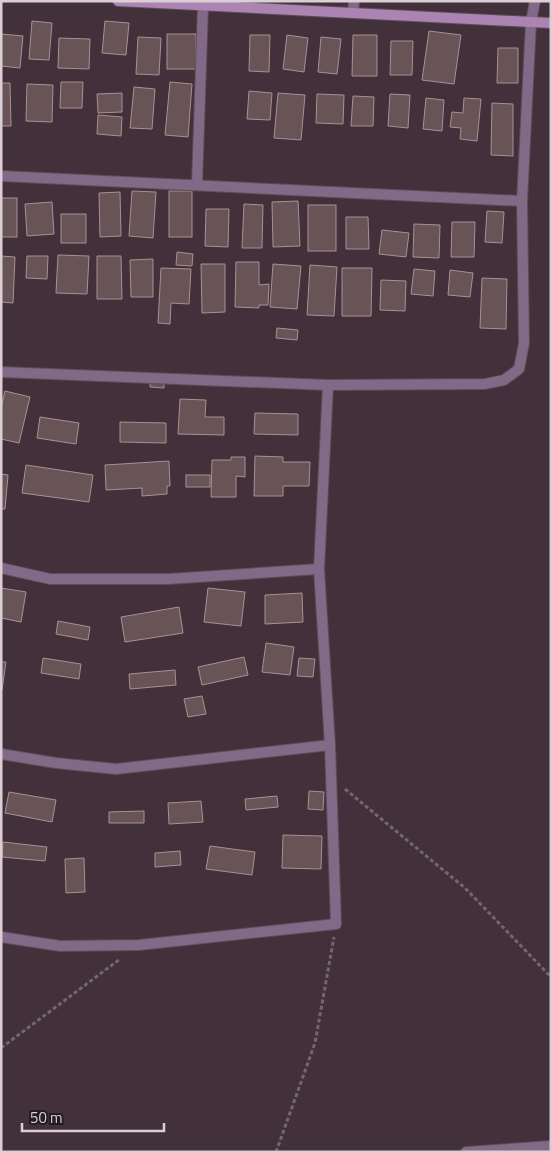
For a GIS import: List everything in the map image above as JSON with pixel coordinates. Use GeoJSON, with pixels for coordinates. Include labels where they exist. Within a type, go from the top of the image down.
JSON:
{"type":"FeatureCollection","features":[{"type":"Feature","properties":{"kind":"street"},"geometry":{"type":"LineString","coordinates":[[118,1],[551,23]]}},
{"type":"Feature","properties":{"kind":"street"},"geometry":{"type":"LineString","coordinates":[[353,13],[354,1]]}},
{"type":"Feature","properties":{"kind":"street"},"geometry":{"type":"LineString","coordinates":[[1,372],[328,385],[486,384],[504,380],[519,369],[524,343],[522,201],[531,22],[535,1]]}},
{"type":"Feature","properties":{"kind":"street"},"geometry":{"type":"LineString","coordinates":[[197,184],[202,4]]}},
{"type":"Feature","properties":{"kind":"street"},"geometry":{"type":"LineString","coordinates":[[1,176],[522,201]]}},
{"type":"Feature","properties":{"kind":"street"},"geometry":{"type":"LineString","coordinates":[[1,937],[60,946],[139,945],[336,924],[330,745],[319,569],[328,385]]}},
{"type":"Feature","properties":{"kind":"street"},"geometry":{"type":"LineString","coordinates":[[1,568],[50,579],[168,578],[319,569]]}},
{"type":"Feature","properties":{"kind":"street"},"geometry":{"type":"LineString","coordinates":[[1,754],[56,763],[116,769],[330,745]]}},
{"type":"Feature","properties":{"kind":"street"},"geometry":{"type":"LineString","coordinates":[[466,1152],[551,1146]]}},
{"type":"Feature","properties":{"kind":"path"},"geometry":{"type":"LineString","coordinates":[[331,778],[465,888],[551,977]]}},
{"type":"Feature","properties":{"kind":"path"},"geometry":{"type":"LineString","coordinates":[[276,1152],[315,1043],[336,924]]}},
{"type":"Feature","properties":{"kind":"path"},"geometry":{"type":"LineString","coordinates":[[1,1048],[139,945]]}},
{"type":"Feature","properties":{"kind":"building"},"geometry":{"type":"Polygon","coordinates":[[[32,21],[52,23],[49,60],[29,59],[32,21]]]}},
{"type":"Feature","properties":{"kind":"building"},"geometry":{"type":"Polygon","coordinates":[[[105,21],[129,23],[126,55],[102,53],[105,21]]]}},
{"type":"Feature","properties":{"kind":"building"},"geometry":{"type":"Polygon","coordinates":[[[429,31],[461,35],[454,84],[422,80],[429,31]]]}},
{"type":"Feature","properties":{"kind":"building"},"geometry":{"type":"Polygon","coordinates":[[[1,34],[23,36],[20,68],[1,66],[1,34]]]}},
{"type":"Feature","properties":{"kind":"building"},"geometry":{"type":"Polygon","coordinates":[[[167,34],[196,34],[196,69],[167,69],[167,34]]]}},
{"type":"Feature","properties":{"kind":"building"},"geometry":{"type":"Polygon","coordinates":[[[250,35],[270,35],[269,72],[249,71],[250,35]]]}},
{"type":"Feature","properties":{"kind":"building"},"geometry":{"type":"Polygon","coordinates":[[[287,35],[308,38],[304,72],[283,69],[287,35]]]}},
{"type":"Feature","properties":{"kind":"building"},"geometry":{"type":"Polygon","coordinates":[[[353,35],[377,35],[377,76],[352,76],[353,35]]]}},
{"type":"Feature","properties":{"kind":"building"},"geometry":{"type":"Polygon","coordinates":[[[138,37],[161,38],[159,75],[136,74],[138,37]]]}},
{"type":"Feature","properties":{"kind":"building"},"geometry":{"type":"Polygon","coordinates":[[[321,37],[341,39],[337,74],[318,72],[321,37]]]}},
{"type":"Feature","properties":{"kind":"building"},"geometry":{"type":"Polygon","coordinates":[[[59,38],[90,39],[89,69],[58,68],[59,38]]]}},
{"type":"Feature","properties":{"kind":"building"},"geometry":{"type":"Polygon","coordinates":[[[391,41],[413,41],[412,75],[390,75],[391,41]]]}},
{"type":"Feature","properties":{"kind":"building"},"geometry":{"type":"Polygon","coordinates":[[[498,48],[518,48],[518,83],[497,83],[498,48]]]}},
{"type":"Feature","properties":{"kind":"building"},"geometry":{"type":"Polygon","coordinates":[[[61,82],[83,82],[82,108],[60,108],[61,82]]]}},
{"type":"Feature","properties":{"kind":"building"},"geometry":{"type":"Polygon","coordinates":[[[170,82],[192,84],[188,137],[165,135],[170,82]]]}},
{"type":"Feature","properties":{"kind":"building"},"geometry":{"type":"Polygon","coordinates":[[[1,83],[10,83],[11,126],[1,126],[1,83]]]}},
{"type":"Feature","properties":{"kind":"building"},"geometry":{"type":"Polygon","coordinates":[[[27,84],[53,85],[52,122],[26,121],[27,84]]]}},
{"type":"Feature","properties":{"kind":"building"},"geometry":{"type":"Polygon","coordinates":[[[134,87],[155,89],[152,129],[130,128],[134,87]]]}},
{"type":"Feature","properties":{"kind":"building"},"geometry":{"type":"Polygon","coordinates":[[[249,91],[272,93],[270,120],[247,119],[249,91]]]}},
{"type":"Feature","properties":{"kind":"building"},"geometry":{"type":"Polygon","coordinates":[[[122,93],[122,112],[98,113],[97,94],[122,93]]]}},
{"type":"Feature","properties":{"kind":"building"},"geometry":{"type":"Polygon","coordinates":[[[278,93],[305,95],[301,140],[274,138],[278,93]]]}},
{"type":"Feature","properties":{"kind":"building"},"geometry":{"type":"Polygon","coordinates":[[[317,94],[344,95],[343,124],[316,123],[317,94]]]}},
{"type":"Feature","properties":{"kind":"building"},"geometry":{"type":"Polygon","coordinates":[[[390,94],[410,95],[408,128],[388,126],[390,94]]]}},
{"type":"Feature","properties":{"kind":"building"},"geometry":{"type":"Polygon","coordinates":[[[353,96],[374,97],[373,126],[351,126],[353,96]]]}},
{"type":"Feature","properties":{"kind":"building"},"geometry":{"type":"Polygon","coordinates":[[[426,98],[444,100],[442,131],[423,129],[426,98]]]}},
{"type":"Feature","properties":{"kind":"building"},"geometry":{"type":"Polygon","coordinates":[[[464,98],[481,99],[477,141],[460,139],[461,128],[450,127],[452,112],[463,113],[464,98]]]}},
{"type":"Feature","properties":{"kind":"building"},"geometry":{"type":"Polygon","coordinates":[[[492,103],[513,104],[513,156],[491,155],[492,103]]]}},
{"type":"Feature","properties":{"kind":"building"},"geometry":{"type":"Polygon","coordinates":[[[98,115],[122,117],[121,136],[97,134],[98,115]]]}},
{"type":"Feature","properties":{"kind":"building"},"geometry":{"type":"Polygon","coordinates":[[[132,191],[156,192],[153,238],[129,236],[132,191]]]}},
{"type":"Feature","properties":{"kind":"building"},"geometry":{"type":"Polygon","coordinates":[[[169,191],[192,191],[192,237],[169,237],[169,191]]]}},
{"type":"Feature","properties":{"kind":"building"},"geometry":{"type":"Polygon","coordinates":[[[120,192],[121,236],[100,237],[99,193],[120,192]]]}},
{"type":"Feature","properties":{"kind":"building"},"geometry":{"type":"Polygon","coordinates":[[[1,198],[17,198],[17,237],[1,237],[1,198]]]}},
{"type":"Feature","properties":{"kind":"building"},"geometry":{"type":"Polygon","coordinates":[[[298,201],[300,246],[273,247],[272,202],[298,201]]]}},
{"type":"Feature","properties":{"kind":"building"},"geometry":{"type":"Polygon","coordinates":[[[52,202],[54,234],[27,236],[25,204],[52,202]]]}},
{"type":"Feature","properties":{"kind":"building"},"geometry":{"type":"Polygon","coordinates":[[[244,204],[263,205],[262,248],[242,248],[244,204]]]}},
{"type":"Feature","properties":{"kind":"building"},"geometry":{"type":"Polygon","coordinates":[[[308,205],[336,205],[336,251],[308,251],[308,205]]]}},
{"type":"Feature","properties":{"kind":"building"},"geometry":{"type":"Polygon","coordinates":[[[206,209],[229,209],[228,247],[205,246],[206,209]]]}},
{"type":"Feature","properties":{"kind":"building"},"geometry":{"type":"Polygon","coordinates":[[[487,211],[504,212],[502,243],[485,242],[487,211]]]}},
{"type":"Feature","properties":{"kind":"building"},"geometry":{"type":"Polygon","coordinates":[[[61,214],[86,214],[86,243],[61,243],[61,214]]]}},
{"type":"Feature","properties":{"kind":"building"},"geometry":{"type":"Polygon","coordinates":[[[346,217],[368,217],[369,249],[346,249],[346,217]]]}},
{"type":"Feature","properties":{"kind":"building"},"geometry":{"type":"Polygon","coordinates":[[[452,222],[475,222],[474,257],[451,257],[452,222]]]}},
{"type":"Feature","properties":{"kind":"building"},"geometry":{"type":"Polygon","coordinates":[[[414,224],[440,225],[439,258],[413,257],[414,224]]]}},
{"type":"Feature","properties":{"kind":"building"},"geometry":{"type":"Polygon","coordinates":[[[382,230],[409,233],[406,257],[379,254],[382,230]]]}},
{"type":"Feature","properties":{"kind":"building"},"geometry":{"type":"Polygon","coordinates":[[[177,252],[193,254],[192,266],[176,265],[177,252]]]}},
{"type":"Feature","properties":{"kind":"building"},"geometry":{"type":"Polygon","coordinates":[[[58,255],[89,256],[87,294],[56,293],[58,255]]]}},
{"type":"Feature","properties":{"kind":"building"},"geometry":{"type":"Polygon","coordinates":[[[1,256],[15,257],[13,303],[1,302],[1,256]]]}},
{"type":"Feature","properties":{"kind":"building"},"geometry":{"type":"Polygon","coordinates":[[[27,256],[48,256],[47,279],[26,278],[27,256]]]}},
{"type":"Feature","properties":{"kind":"building"},"geometry":{"type":"Polygon","coordinates":[[[97,256],[121,256],[122,299],[97,299],[97,256]]]}},
{"type":"Feature","properties":{"kind":"building"},"geometry":{"type":"Polygon","coordinates":[[[153,259],[153,297],[131,297],[130,260],[153,259]]]}},
{"type":"Feature","properties":{"kind":"building"},"geometry":{"type":"Polygon","coordinates":[[[236,262],[259,262],[259,285],[269,284],[268,305],[259,305],[259,308],[235,307],[236,262]]]}},
{"type":"Feature","properties":{"kind":"building"},"geometry":{"type":"Polygon","coordinates":[[[201,264],[225,264],[225,312],[202,313],[201,264]]]}},
{"type":"Feature","properties":{"kind":"building"},"geometry":{"type":"Polygon","coordinates":[[[273,264],[301,266],[297,309],[270,307],[273,264]]]}},
{"type":"Feature","properties":{"kind":"building"},"geometry":{"type":"Polygon","coordinates":[[[310,265],[337,267],[334,316],[307,315],[310,265]]]}},
{"type":"Feature","properties":{"kind":"building"},"geometry":{"type":"Polygon","coordinates":[[[161,268],[191,269],[189,304],[171,303],[170,324],[158,323],[161,268]]]}},
{"type":"Feature","properties":{"kind":"building"},"geometry":{"type":"Polygon","coordinates":[[[342,268],[372,268],[371,316],[342,316],[342,268]]]}},
{"type":"Feature","properties":{"kind":"building"},"geometry":{"type":"Polygon","coordinates":[[[414,269],[435,271],[433,296],[411,294],[414,269]]]}},
{"type":"Feature","properties":{"kind":"building"},"geometry":{"type":"Polygon","coordinates":[[[450,270],[473,273],[470,297],[448,295],[450,270]]]}},
{"type":"Feature","properties":{"kind":"building"},"geometry":{"type":"Polygon","coordinates":[[[482,278],[507,279],[506,329],[480,328],[482,278]]]}},
{"type":"Feature","properties":{"kind":"building"},"geometry":{"type":"Polygon","coordinates":[[[381,280],[406,281],[405,311],[380,310],[381,280]]]}},
{"type":"Feature","properties":{"kind":"building"},"geometry":{"type":"Polygon","coordinates":[[[277,328],[298,330],[297,340],[276,338],[277,328]]]}},
{"type":"Feature","properties":{"kind":"building"},"geometry":{"type":"Polygon","coordinates":[[[150,381],[164,382],[164,388],[150,387],[150,381]]]}},
{"type":"Feature","properties":{"kind":"building"},"geometry":{"type":"Polygon","coordinates":[[[5,391],[30,397],[19,443],[1,439],[1,408],[5,391]]]}},
{"type":"Feature","properties":{"kind":"building"},"geometry":{"type":"Polygon","coordinates":[[[180,399],[206,400],[205,417],[224,417],[224,435],[178,434],[180,399]]]}},
{"type":"Feature","properties":{"kind":"building"},"geometry":{"type":"Polygon","coordinates":[[[255,413],[298,414],[298,435],[254,434],[255,413]]]}},
{"type":"Feature","properties":{"kind":"building"},"geometry":{"type":"Polygon","coordinates":[[[40,417],[79,423],[76,444],[37,438],[40,417]]]}},
{"type":"Feature","properties":{"kind":"building"},"geometry":{"type":"Polygon","coordinates":[[[120,422],[166,423],[166,443],[120,442],[120,422]]]}},
{"type":"Feature","properties":{"kind":"building"},"geometry":{"type":"Polygon","coordinates":[[[255,456],[283,457],[283,462],[310,462],[309,486],[283,486],[283,496],[254,496],[255,456]]]}},
{"type":"Feature","properties":{"kind":"building"},"geometry":{"type":"Polygon","coordinates":[[[231,457],[245,457],[245,477],[236,476],[236,497],[211,497],[212,460],[231,460],[231,457]]]}},
{"type":"Feature","properties":{"kind":"building"},"geometry":{"type":"Polygon","coordinates":[[[169,461],[170,486],[167,486],[167,494],[142,496],[142,488],[106,490],[105,465],[169,461]]]}},
{"type":"Feature","properties":{"kind":"building"},"geometry":{"type":"Polygon","coordinates":[[[26,465],[93,475],[89,502],[22,493],[26,465]]]}},
{"type":"Feature","properties":{"kind":"building"},"geometry":{"type":"Polygon","coordinates":[[[1,474],[8,475],[5,509],[1,509],[1,474]]]}},
{"type":"Feature","properties":{"kind":"building"},"geometry":{"type":"Polygon","coordinates":[[[186,475],[210,475],[210,487],[186,487],[186,475]]]}},
{"type":"Feature","properties":{"kind":"building"},"geometry":{"type":"Polygon","coordinates":[[[1,588],[26,592],[21,622],[1,618],[1,588]]]}},
{"type":"Feature","properties":{"kind":"building"},"geometry":{"type":"Polygon","coordinates":[[[208,588],[245,592],[241,626],[204,622],[208,588]]]}},
{"type":"Feature","properties":{"kind":"building"},"geometry":{"type":"Polygon","coordinates":[[[302,593],[303,622],[265,624],[265,595],[302,593]]]}},
{"type":"Feature","properties":{"kind":"building"},"geometry":{"type":"Polygon","coordinates":[[[179,607],[183,633],[125,642],[121,617],[179,607]]]}},
{"type":"Feature","properties":{"kind":"building"},"geometry":{"type":"Polygon","coordinates":[[[58,621],[90,627],[88,640],[56,634],[58,621]]]}},
{"type":"Feature","properties":{"kind":"building"},"geometry":{"type":"Polygon","coordinates":[[[266,643],[294,647],[290,675],[262,672],[266,643]]]}},
{"type":"Feature","properties":{"kind":"building"},"geometry":{"type":"Polygon","coordinates":[[[244,657],[248,675],[202,685],[198,667],[244,657]]]}},
{"type":"Feature","properties":{"kind":"building"},"geometry":{"type":"Polygon","coordinates":[[[43,658],[81,664],[79,679],[41,673],[43,658]]]}},
{"type":"Feature","properties":{"kind":"building"},"geometry":{"type":"Polygon","coordinates":[[[299,658],[315,659],[313,677],[297,676],[299,658]]]}},
{"type":"Feature","properties":{"kind":"building"},"geometry":{"type":"Polygon","coordinates":[[[1,662],[6,662],[2,690],[1,690],[1,662]]]}},
{"type":"Feature","properties":{"kind":"building"},"geometry":{"type":"Polygon","coordinates":[[[175,670],[176,685],[130,689],[129,674],[175,670]]]}},
{"type":"Feature","properties":{"kind":"building"},"geometry":{"type":"Polygon","coordinates":[[[202,696],[206,714],[188,717],[184,699],[202,696]]]}},
{"type":"Feature","properties":{"kind":"building"},"geometry":{"type":"Polygon","coordinates":[[[309,791],[324,792],[323,810],[308,809],[309,791]]]}},
{"type":"Feature","properties":{"kind":"building"},"geometry":{"type":"Polygon","coordinates":[[[9,792],[56,800],[52,822],[5,813],[9,792]]]}},
{"type":"Feature","properties":{"kind":"building"},"geometry":{"type":"Polygon","coordinates":[[[277,796],[278,807],[246,810],[245,799],[277,796]]]}},
{"type":"Feature","properties":{"kind":"building"},"geometry":{"type":"Polygon","coordinates":[[[201,801],[203,822],[169,824],[168,803],[201,801]]]}},
{"type":"Feature","properties":{"kind":"building"},"geometry":{"type":"Polygon","coordinates":[[[144,811],[144,823],[109,823],[109,812],[144,811]]]}},
{"type":"Feature","properties":{"kind":"building"},"geometry":{"type":"Polygon","coordinates":[[[283,835],[322,836],[321,869],[282,868],[283,835]]]}},
{"type":"Feature","properties":{"kind":"building"},"geometry":{"type":"Polygon","coordinates":[[[3,842],[47,847],[45,861],[2,857],[3,842]]]}},
{"type":"Feature","properties":{"kind":"building"},"geometry":{"type":"Polygon","coordinates":[[[210,846],[255,852],[252,875],[206,869],[210,846]]]}},
{"type":"Feature","properties":{"kind":"building"},"geometry":{"type":"Polygon","coordinates":[[[180,851],[181,865],[155,867],[155,853],[180,851]]]}},
{"type":"Feature","properties":{"kind":"building"},"geometry":{"type":"Polygon","coordinates":[[[84,858],[85,892],[66,893],[65,859],[84,858]]]}}]}
